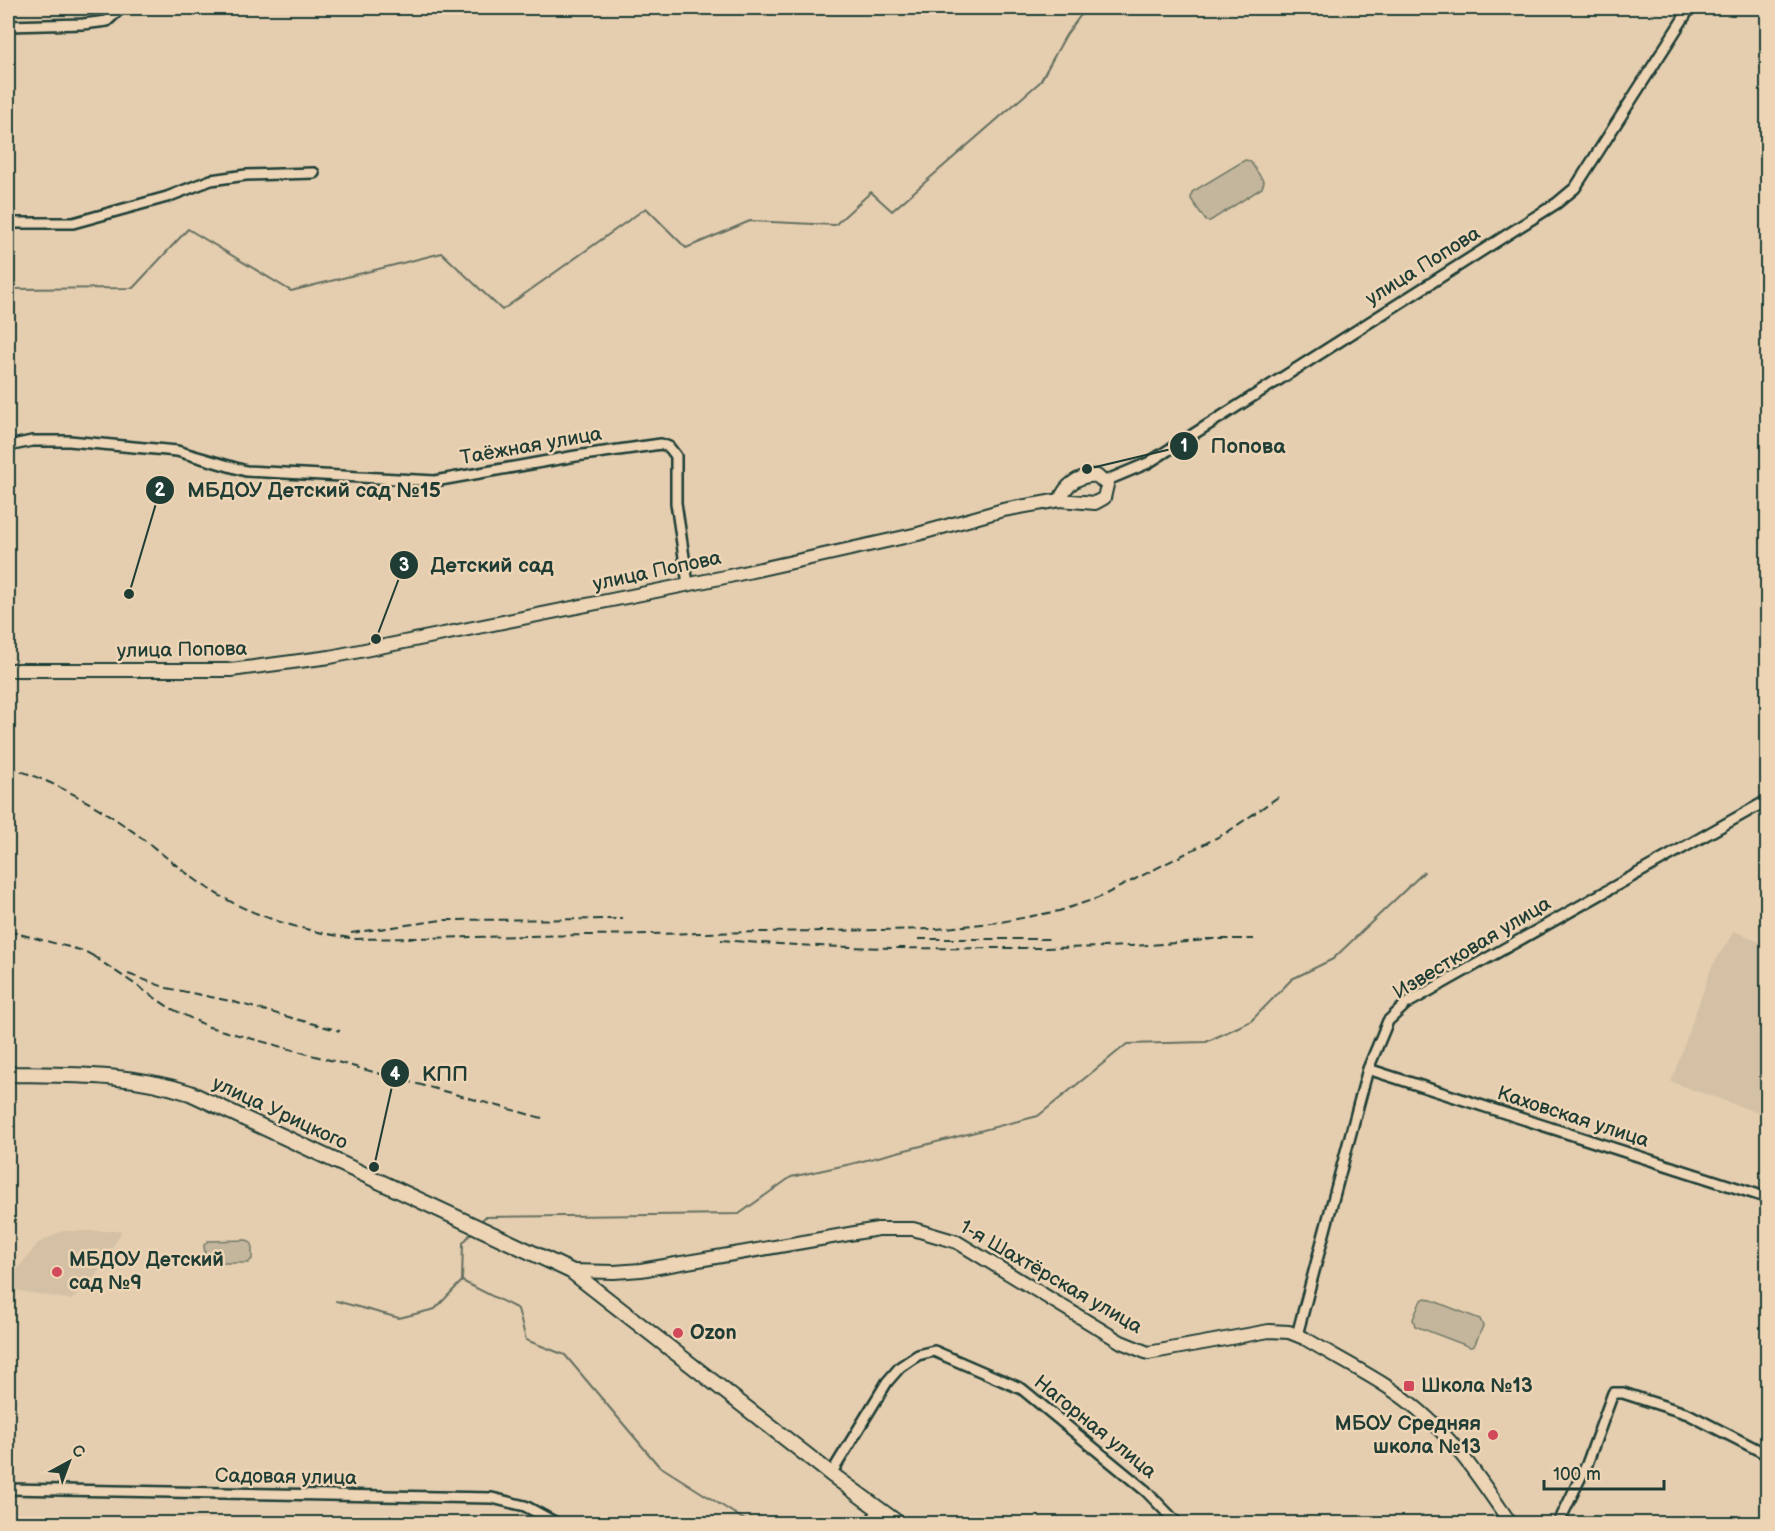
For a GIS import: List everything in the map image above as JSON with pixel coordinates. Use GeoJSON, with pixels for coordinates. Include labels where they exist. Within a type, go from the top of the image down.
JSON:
{"type":"FeatureCollection","features":[{"type":"Feature","properties":{"kind":"main road","name":"улица Урицкого"},"geometry":{"type":"LineString","coordinates":[[8,1074],[101,1076],[162,1084],[190,1093],[571,1270],[831,1474],[900,1524]]}},
{"type":"Feature","properties":{"kind":"street"},"geometry":{"type":"LineString","coordinates":[[8,26],[83,24],[106,21],[121,8]]}},
{"type":"Feature","properties":{"kind":"street","name":"улица Попова"},"geometry":{"type":"LineString","coordinates":[[1105,481],[1148,463],[1557,203],[1575,188],[1690,8]]}},
{"type":"Feature","properties":{"kind":"street"},"geometry":{"type":"LineString","coordinates":[[8,224],[73,223],[147,203],[211,180],[246,175],[314,173]]}},
{"type":"Feature","properties":{"kind":"street","name":"Таёжная улица"},"geometry":{"type":"LineString","coordinates":[[8,446],[32,441],[69,441],[177,451],[246,471],[435,481],[646,445],[669,447],[676,456],[676,503],[688,584]]}},
{"type":"Feature","properties":{"kind":"street","name":"улица Попова"},"geometry":{"type":"LineString","coordinates":[[8,670],[114,671],[258,668],[330,657],[688,584],[918,534],[1003,510],[1060,500],[1077,503],[1100,502],[1107,491],[1105,481],[1097,476],[1084,477],[1068,485],[1060,500]]}},
{"type":"Feature","properties":{"kind":"street","name":"Известковая улица"},"geometry":{"type":"LineString","coordinates":[[1297,1335],[1368,1069],[1388,1021],[1406,1004],[1767,800]]}},
{"type":"Feature","properties":{"kind":"street","name":"Каховская улица"},"geometry":{"type":"LineString","coordinates":[[1368,1069],[1767,1198]]}},
{"type":"Feature","properties":{"kind":"street","name":"1-я Шахтёрская улица"},"geometry":{"type":"LineString","coordinates":[[571,1270],[614,1272],[640,1270],[878,1229],[913,1229],[957,1242],[1120,1342],[1142,1352],[1178,1350],[1269,1331],[1297,1335]]}},
{"type":"Feature","properties":{"kind":"street"},"geometry":{"type":"LineString","coordinates":[[1297,1335],[1403,1398],[1426,1416],[1479,1477],[1511,1524]]}},
{"type":"Feature","properties":{"kind":"street","name":"Нагорная улица"},"geometry":{"type":"LineString","coordinates":[[831,1474],[886,1382],[900,1367],[918,1355],[934,1352],[1022,1389],[1146,1491],[1178,1524]]}},
{"type":"Feature","properties":{"kind":"street"},"geometry":{"type":"LineString","coordinates":[[1558,1524],[1587,1464],[1613,1393],[1623,1393],[1688,1414],[1767,1455]]}},
{"type":"Feature","properties":{"kind":"street","name":"Садовая улица"},"geometry":{"type":"LineString","coordinates":[[8,1489],[492,1497],[525,1506],[558,1524]]}},
{"type":"Feature","properties":{"kind":"street"},"geometry":{"type":"LineString","coordinates":[[869,1524],[879,1509]]}},
{"type":"Feature","properties":{"kind":"shaded area"},"geometry":{"type":"Polygon","coordinates":[[[1245,160],[1250,161],[1264,182],[1262,188],[1210,221],[1206,221],[1191,199],[1192,192],[1245,160]]]}},
{"type":"Feature","properties":{"kind":"shaded area"},"geometry":{"type":"Polygon","coordinates":[[[1734,931],[1767,945],[1767,1116],[1671,1082],[1712,966],[1734,931]]]}},
{"type":"Feature","properties":{"kind":"shaded area","name":"МБДОУ Детский сад №9"},"geometry":{"type":"Polygon","coordinates":[[[62,1231],[122,1231],[87,1291],[80,1292],[72,1300],[8,1289],[8,1281],[38,1243],[62,1231]]]}},
{"type":"Feature","properties":{"kind":"shaded area"},"geometry":{"type":"Polygon","coordinates":[[[247,1240],[252,1244],[252,1259],[248,1263],[206,1263],[204,1245],[208,1241],[247,1240]]]}},
{"type":"Feature","properties":{"kind":"shaded area"},"geometry":{"type":"Polygon","coordinates":[[[1426,1298],[1480,1319],[1483,1326],[1474,1346],[1470,1347],[1415,1326],[1413,1319],[1421,1300],[1426,1298]]]}},
{"type":"Feature","properties":{"kind":"waterway"},"geometry":{"type":"LineString","coordinates":[[8,289],[133,288],[188,229],[291,291],[442,253],[502,310],[646,208],[686,248],[750,221],[835,225],[871,192],[892,211],[1040,82],[1066,35],[1086,8]]}},
{"type":"Feature","properties":{"kind":"waterway"},"geometry":{"type":"LineString","coordinates":[[480,1222],[485,1217],[739,1214],[791,1177],[1038,1116],[1127,1044],[1206,1042],[1251,1021],[1292,979],[1333,959],[1424,872]]}},
{"type":"Feature","properties":{"kind":"waterway"},"geometry":{"type":"LineString","coordinates":[[336,1301],[399,1318],[435,1309],[462,1281],[463,1243],[473,1231]]}},
{"type":"Feature","properties":{"kind":"waterway"},"geometry":{"type":"LineString","coordinates":[[462,1281],[518,1309],[526,1340],[565,1355],[658,1465],[751,1524]]}},
{"type":"Feature","properties":{"kind":"railway"},"geometry":{"type":"LineString","coordinates":[[8,767],[51,783],[93,805],[131,830],[195,879],[238,905],[287,924],[356,939],[937,929],[1001,922],[1059,911],[1098,898],[1226,833],[1281,795]]}},
{"type":"Feature","properties":{"kind":"railway"},"geometry":{"type":"LineString","coordinates":[[351,933],[442,920],[623,919]]}},
{"type":"Feature","properties":{"kind":"railway"},"geometry":{"type":"LineString","coordinates":[[8,931],[84,951],[99,959]]}},
{"type":"Feature","properties":{"kind":"railway"},"geometry":{"type":"LineString","coordinates":[[918,939],[1053,939]]}},
{"type":"Feature","properties":{"kind":"railway"},"geometry":{"type":"LineString","coordinates":[[1206,939],[1254,939]]}},
{"type":"Feature","properties":{"kind":"railway"},"geometry":{"type":"LineString","coordinates":[[721,940],[897,948],[1055,948],[1108,947],[1212,939]]}},
{"type":"Feature","properties":{"kind":"railway"},"geometry":{"type":"LineString","coordinates":[[93,956],[170,1008],[209,1027],[542,1118]]}},
{"type":"Feature","properties":{"kind":"railway"},"geometry":{"type":"LineString","coordinates":[[128,974],[167,988],[230,1001],[340,1031]]}},
{"type":"Feature","properties":{"kind":"place","name":"Попова"},"geometry":{"type":"Point","coordinates":[1087,469]}},
{"type":"Feature","properties":{"kind":"place","name":"МБДОУ Детский сад №15"},"geometry":{"type":"Point","coordinates":[129,594]}},
{"type":"Feature","properties":{"kind":"place","name":"Детский сад"},"geometry":{"type":"Point","coordinates":[376,639]}},
{"type":"Feature","properties":{"kind":"place","name":"КПП"},"geometry":{"type":"Point","coordinates":[374,1167]}},
{"type":"Feature","properties":{"kind":"place","name":"МБДОУ Детский сад №9"},"geometry":{"type":"Point","coordinates":[57,1272]}},
{"type":"Feature","properties":{"kind":"place","name":"Ozon"},"geometry":{"type":"Point","coordinates":[678,1333]}},
{"type":"Feature","properties":{"kind":"place","name":"Школа №13"},"geometry":{"type":"Point","coordinates":[1409,1386]}},
{"type":"Feature","properties":{"kind":"place","name":"МБОУ Средняя школа №13"},"geometry":{"type":"Point","coordinates":[1493,1435]}}]}
